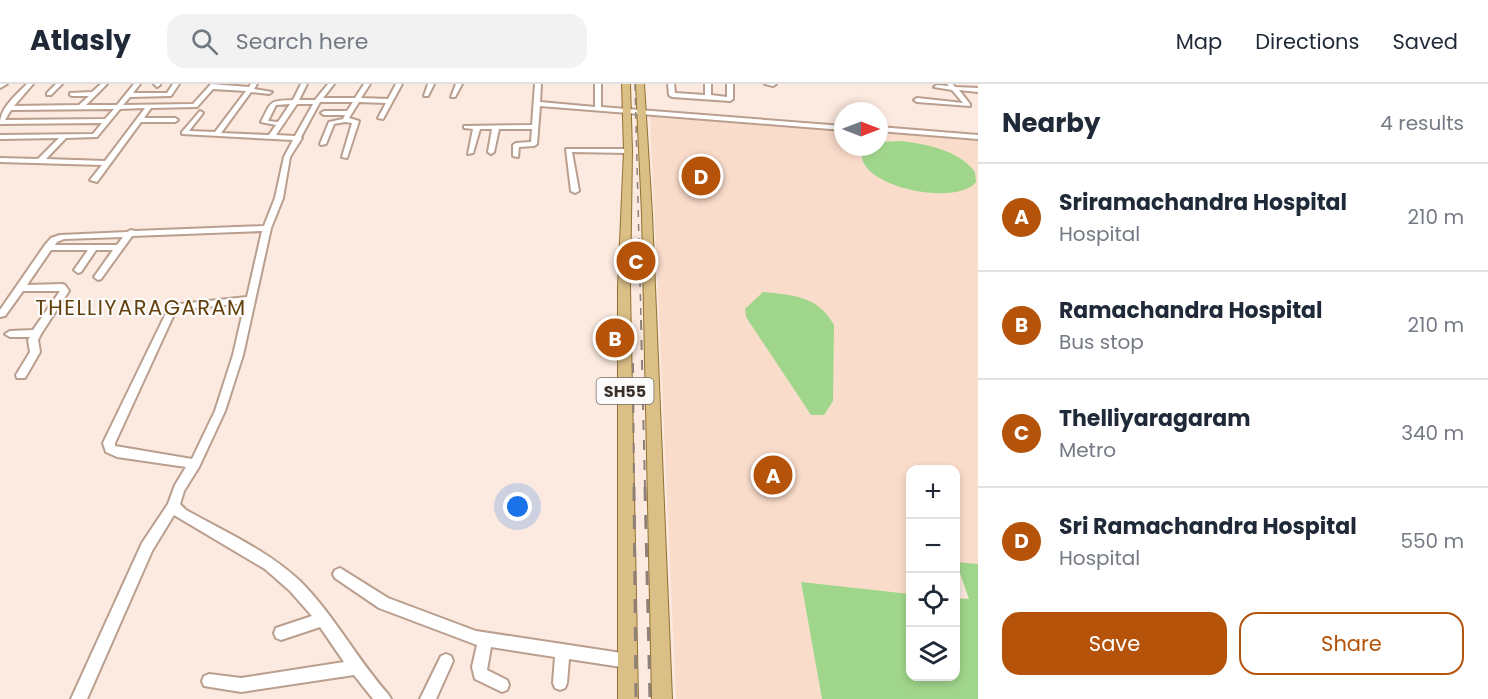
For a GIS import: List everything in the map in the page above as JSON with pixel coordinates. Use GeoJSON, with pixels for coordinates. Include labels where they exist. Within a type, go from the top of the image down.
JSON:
{"type":"FeatureCollection","features":[{"type":"Feature","properties":{"kind":"main road","name":"SH55"},"geometry":{"type":"LineString","coordinates":[[626,84],[634,111],[647,214],[662,699]]}},
{"type":"Feature","properties":{"kind":"main road","name":"SH55"},"geometry":{"type":"LineString","coordinates":[[628,699],[624,288],[628,151],[640,84]]}},
{"type":"Feature","properties":{"kind":"street"},"geometry":{"type":"LineString","coordinates":[[0,90],[4,84]]}},
{"type":"Feature","properties":{"kind":"street"},"geometry":{"type":"LineString","coordinates":[[0,122],[30,84]]}},
{"type":"Feature","properties":{"kind":"street"},"geometry":{"type":"LineString","coordinates":[[49,94],[58,84]]}},
{"type":"Feature","properties":{"kind":"street"},"geometry":{"type":"LineString","coordinates":[[81,107],[104,84]]}},
{"type":"Feature","properties":{"kind":"street"},"geometry":{"type":"LineString","coordinates":[[87,146],[137,84]]}},
{"type":"Feature","properties":{"kind":"street"},"geometry":{"type":"LineString","coordinates":[[129,95],[169,95],[176,84]]}},
{"type":"Feature","properties":{"kind":"street"},"geometry":{"type":"LineString","coordinates":[[272,137],[304,84]]}},
{"type":"Feature","properties":{"kind":"street"},"geometry":{"type":"LineString","coordinates":[[79,699],[147,547],[173,506],[179,489],[195,464],[220,411],[238,355],[267,228],[279,198],[287,158],[317,101],[330,84]]}},
{"type":"Feature","properties":{"kind":"street"},"geometry":{"type":"LineString","coordinates":[[323,144],[331,123],[347,117],[367,84]]}},
{"type":"Feature","properties":{"kind":"street"},"geometry":{"type":"LineString","coordinates":[[381,118],[399,84]]}},
{"type":"Feature","properties":{"kind":"street"},"geometry":{"type":"LineString","coordinates":[[426,95],[431,84]]}},
{"type":"Feature","properties":{"kind":"street"},"geometry":{"type":"LineString","coordinates":[[453,96],[459,84]]}},
{"type":"Feature","properties":{"kind":"street"},"geometry":{"type":"LineString","coordinates":[[516,156],[516,145],[534,144],[538,84]]}},
{"type":"Feature","properties":{"kind":"street"},"geometry":{"type":"LineString","coordinates":[[598,84],[598,107]]}},
{"type":"Feature","properties":{"kind":"street"},"geometry":{"type":"LineString","coordinates":[[671,84],[670,94],[730,99],[730,84]]}},
{"type":"Feature","properties":{"kind":"street"},"geometry":{"type":"LineString","coordinates":[[690,84],[690,96]]}},
{"type":"Feature","properties":{"kind":"street"},"geometry":{"type":"LineString","coordinates":[[708,84],[708,97]]}},
{"type":"Feature","properties":{"kind":"street"},"geometry":{"type":"LineString","coordinates":[[768,84],[773,84]]}},
{"type":"Feature","properties":{"kind":"street"},"geometry":{"type":"LineString","coordinates":[[9,108],[195,106],[213,85],[269,92]]}},
{"type":"Feature","properties":{"kind":"street"},"geometry":{"type":"LineString","coordinates":[[917,100],[968,105],[952,86]]}},
{"type":"Feature","properties":{"kind":"street"},"geometry":{"type":"LineString","coordinates":[[937,87],[952,86],[978,90]]}},
{"type":"Feature","properties":{"kind":"street"},"geometry":{"type":"LineString","coordinates":[[217,134],[251,88]]}},
{"type":"Feature","properties":{"kind":"street"},"geometry":{"type":"LineString","coordinates":[[72,94],[93,94]]}},
{"type":"Feature","properties":{"kind":"street"},"geometry":{"type":"LineString","coordinates":[[926,94],[934,102]]}},
{"type":"Feature","properties":{"kind":"street"},"geometry":{"type":"LineString","coordinates":[[280,124],[264,123],[274,104],[317,101],[389,101]]}},
{"type":"Feature","properties":{"kind":"street"},"geometry":{"type":"LineString","coordinates":[[536,104],[598,107],[834,127]]}},
{"type":"Feature","properties":{"kind":"street"},"geometry":{"type":"LineString","coordinates":[[94,180],[150,106]]}},
{"type":"Feature","properties":{"kind":"street"},"geometry":{"type":"LineString","coordinates":[[200,113],[184,133],[299,138]]}},
{"type":"Feature","properties":{"kind":"street"},"geometry":{"type":"LineString","coordinates":[[324,113],[356,121],[345,157]]}},
{"type":"Feature","properties":{"kind":"street"},"geometry":{"type":"LineString","coordinates":[[140,120],[175,120]]}},
{"type":"Feature","properties":{"kind":"street"},"geometry":{"type":"LineString","coordinates":[[0,122],[106,121]]}},
{"type":"Feature","properties":{"kind":"street"},"geometry":{"type":"LineString","coordinates":[[466,127],[535,127]]}},
{"type":"Feature","properties":{"kind":"street"},"geometry":{"type":"LineString","coordinates":[[470,153],[477,127]]}},
{"type":"Feature","properties":{"kind":"street"},"geometry":{"type":"LineString","coordinates":[[491,152],[496,127]]}},
{"type":"Feature","properties":{"kind":"street"},"geometry":{"type":"LineString","coordinates":[[888,130],[978,137]]}},
{"type":"Feature","properties":{"kind":"street"},"geometry":{"type":"LineString","coordinates":[[40,161],[64,136]]}},
{"type":"Feature","properties":{"kind":"street"},"geometry":{"type":"LineString","coordinates":[[0,137],[95,136]]}},
{"type":"Feature","properties":{"kind":"street"},"geometry":{"type":"LineString","coordinates":[[575,191],[568,150],[628,151]]}},
{"type":"Feature","properties":{"kind":"street"},"geometry":{"type":"LineString","coordinates":[[0,160],[105,163]]}},
{"type":"Feature","properties":{"kind":"street"},"geometry":{"type":"LineString","coordinates":[[2,314],[48,247],[54,240],[63,237],[131,232],[267,228]]}},
{"type":"Feature","properties":{"kind":"street"},"geometry":{"type":"LineString","coordinates":[[98,277],[131,232]]}},
{"type":"Feature","properties":{"kind":"street"},"geometry":{"type":"LineString","coordinates":[[48,247],[119,248]]}},
{"type":"Feature","properties":{"kind":"street"},"geometry":{"type":"LineString","coordinates":[[78,270],[94,248]]}},
{"type":"Feature","properties":{"kind":"street"},"geometry":{"type":"LineString","coordinates":[[20,288],[64,288],[36,333],[33,340],[35,352],[21,375]]}},
{"type":"Feature","properties":{"kind":"street"},"geometry":{"type":"LineString","coordinates":[[195,464],[117,452],[110,449],[109,444],[173,307],[179,304],[250,300]]}},
{"type":"Feature","properties":{"kind":"street"},"geometry":{"type":"LineString","coordinates":[[10,334],[36,333]]}},
{"type":"Feature","properties":{"kind":"street"},"geometry":{"type":"LineString","coordinates":[[173,506],[182,514],[268,564],[295,586],[324,619],[357,667],[383,699]]}},
{"type":"Feature","properties":{"kind":"street"},"geometry":{"type":"LineString","coordinates":[[340,574],[384,603],[486,640],[628,661]]}},
{"type":"Feature","properties":{"kind":"street"},"geometry":{"type":"LineString","coordinates":[[281,633],[324,619]]}},
{"type":"Feature","properties":{"kind":"street"},"geometry":{"type":"LineString","coordinates":[[486,640],[479,667],[480,674],[502,686]]}},
{"type":"Feature","properties":{"kind":"street"},"geometry":{"type":"LineString","coordinates":[[560,682],[563,650]]}},
{"type":"Feature","properties":{"kind":"street"},"geometry":{"type":"LineString","coordinates":[[428,699],[446,661]]}},
{"type":"Feature","properties":{"kind":"street"},"geometry":{"type":"LineString","coordinates":[[209,681],[241,685],[357,667]]}},
{"type":"Feature","properties":{"kind":"shaded area"},"geometry":{"type":"Polygon","coordinates":[[[650,116],[834,128],[834,156],[888,156],[888,133],[978,140],[978,564],[960,562],[960,465],[906,465],[906,594],[801,583],[822,699],[676,699],[650,116]]]}},
{"type":"Feature","properties":{"kind":"green space"},"geometry":{"type":"Polygon","coordinates":[[[888,142],[920,144],[951,153],[968,164],[975,172],[976,182],[965,189],[950,193],[910,190],[891,184],[875,175],[865,165],[863,156],[888,156],[888,142]]]}},
{"type":"Feature","properties":{"kind":"green space"},"geometry":{"type":"Polygon","coordinates":[[[763,292],[804,299],[820,308],[834,325],[833,401],[824,415],[811,415],[746,317],[745,309],[763,292]]]}},
{"type":"Feature","properties":{"kind":"green space"},"geometry":{"type":"Polygon","coordinates":[[[960,562],[978,564],[978,699],[822,699],[801,582],[906,594],[906,681],[960,681],[960,598],[969,599],[960,573],[960,562]]]}},
{"type":"Feature","properties":{"kind":"railway"},"geometry":{"type":"LineString","coordinates":[[635,84],[641,321]]}},
{"type":"Feature","properties":{"kind":"railway"},"geometry":{"type":"LineString","coordinates":[[641,320],[645,488]]}},
{"type":"Feature","properties":{"kind":"railway"},"geometry":{"type":"LineString","coordinates":[[633,363],[634,488]]}},
{"type":"Feature","properties":{"kind":"railway"},"geometry":{"type":"LineString","coordinates":[[634,487],[636,699]]}},
{"type":"Feature","properties":{"kind":"railway"},"geometry":{"type":"LineString","coordinates":[[645,487],[650,699]]}},
{"type":"Feature","properties":{"kind":"place","name":"Sri Ramachandra Hospital"},"geometry":{"type":"Point","coordinates":[701,176]}},
{"type":"Feature","properties":{"kind":"place","name":"Thelliyaragaram"},"geometry":{"type":"Point","coordinates":[636,261]}},
{"type":"Feature","properties":{"kind":"place","name":"Ramachandra Hospital"},"geometry":{"type":"Point","coordinates":[615,338]}},
{"type":"Feature","properties":{"kind":"place","name":"Sriramachandra Hospital"},"geometry":{"type":"Point","coordinates":[773,475]}},
{"type":"Feature","properties":{"kind":"district","name":"THELLIYARAGARAM"},"geometry":{"type":"Point","coordinates":[141,307]}}]}
